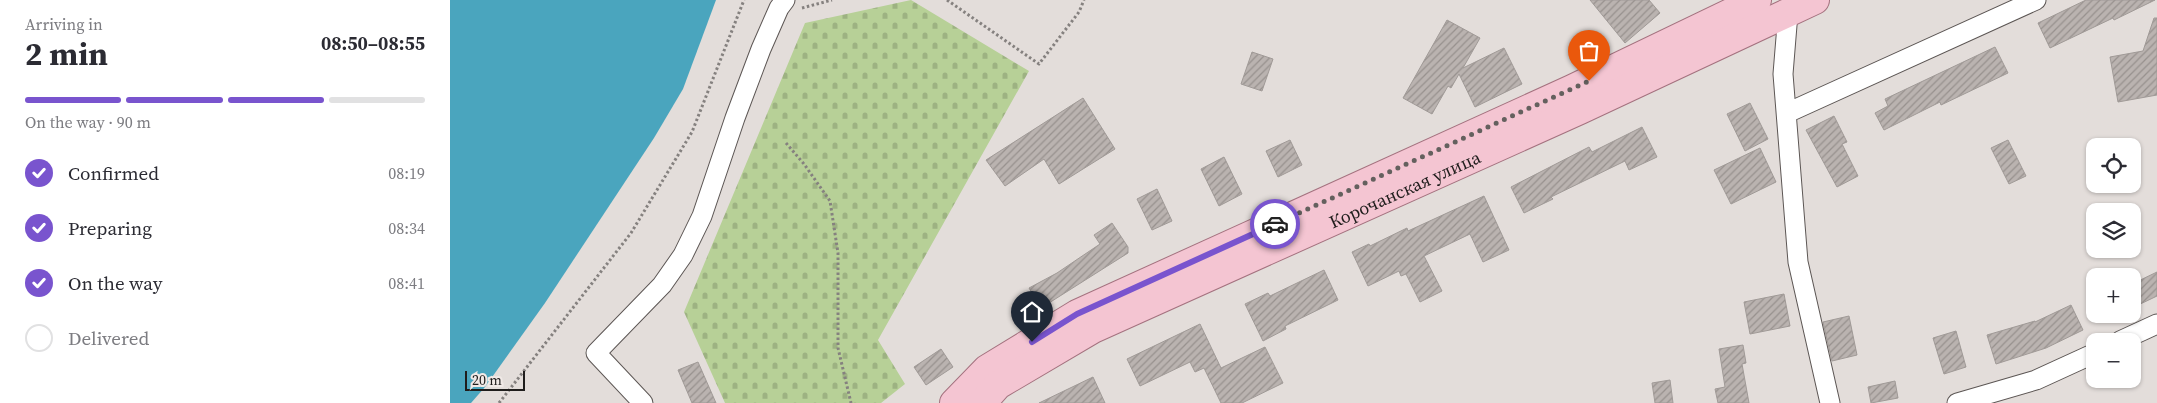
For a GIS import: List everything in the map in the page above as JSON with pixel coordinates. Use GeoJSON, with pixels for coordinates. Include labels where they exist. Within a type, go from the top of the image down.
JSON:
{"type":"FeatureCollection","features":[{"type":"Feature","properties":{"kind":"main road","name":"Корочанская улица"},"geometry":{"type":"LineString","coordinates":[[954,403],[987,369],[1077,314],[1572,89],[1757,0]]}},
{"type":"Feature","properties":{"kind":"main road","name":"Корочанская улица"},"geometry":{"type":"LineString","coordinates":[[990,394],[1093,329],[1580,110],[1815,0]]}},
{"type":"Feature","properties":{"kind":"street"},"geometry":{"type":"LineString","coordinates":[[1787,113],[2036,0]]}},
{"type":"Feature","properties":{"kind":"street"},"geometry":{"type":"LineString","coordinates":[[643,403],[596,353],[662,284],[683,255],[702,216],[735,118],[782,4]]}},
{"type":"Feature","properties":{"kind":"street"},"geometry":{"type":"LineString","coordinates":[[1788,13],[1783,74],[1798,262],[1830,403]]}},
{"type":"Feature","properties":{"kind":"street"},"geometry":{"type":"LineString","coordinates":[[2137,333],[2157,324]]}},
{"type":"Feature","properties":{"kind":"street"},"geometry":{"type":"LineString","coordinates":[[1957,403],[2036,380],[2086,357]]}},
{"type":"Feature","properties":{"kind":"path"},"geometry":{"type":"LineString","coordinates":[[499,403],[631,233],[692,132],[744,0]]}},
{"type":"Feature","properties":{"kind":"path"},"geometry":{"type":"LineString","coordinates":[[782,4],[798,9],[832,0]]}},
{"type":"Feature","properties":{"kind":"path"},"geometry":{"type":"LineString","coordinates":[[947,0],[1039,64],[1079,12],[1084,0]]}},
{"type":"Feature","properties":{"kind":"path"},"geometry":{"type":"LineString","coordinates":[[786,143],[804,164],[830,201],[838,253],[838,348],[851,403]]}},
{"type":"Feature","properties":{"kind":"green space"},"geometry":{"type":"Polygon","coordinates":[[[911,0],[1029,71],[878,340],[905,384],[881,403],[725,403],[684,312],[805,23],[911,0]]]}},
{"type":"Feature","properties":{"kind":"water"},"geometry":{"type":"Polygon","coordinates":[[[450,0],[716,0],[683,89],[654,138],[545,303],[485,387],[471,403],[450,403],[450,0]]]}},
{"type":"Feature","properties":{"kind":"building"},"geometry":{"type":"Polygon","coordinates":[[[1590,0],[1649,0],[1660,13],[1625,43],[1590,0]]]}},
{"type":"Feature","properties":{"kind":"building"},"geometry":{"type":"Polygon","coordinates":[[[2086,0],[2155,0],[2050,48],[2038,23],[2086,0]]]}},
{"type":"Feature","properties":{"kind":"building"},"geometry":{"type":"Polygon","coordinates":[[[2154,18],[2157,18],[2157,95],[2118,102],[2110,57],[2143,51],[2154,18]]]}},
{"type":"Feature","properties":{"kind":"building"},"geometry":{"type":"Polygon","coordinates":[[[1447,20],[1480,38],[1463,68],[1504,48],[1522,84],[1475,107],[1459,74],[1451,88],[1448,86],[1432,114],[1403,98],[1447,20]]]}},
{"type":"Feature","properties":{"kind":"building"},"geometry":{"type":"Polygon","coordinates":[[[1995,47],[2008,73],[1941,105],[1940,102],[1884,130],[1875,113],[1888,106],[1885,99],[1995,47]]]}},
{"type":"Feature","properties":{"kind":"building"},"geometry":{"type":"Polygon","coordinates":[[[1252,52],[1273,59],[1262,91],[1241,84],[1252,52]]]}},
{"type":"Feature","properties":{"kind":"building"},"geometry":{"type":"Polygon","coordinates":[[[1083,98],[1115,149],[1059,184],[1044,159],[1005,186],[986,160],[1083,98]]]}},
{"type":"Feature","properties":{"kind":"building"},"geometry":{"type":"Polygon","coordinates":[[[1750,103],[1768,139],[1745,151],[1727,114],[1750,103]]]}},
{"type":"Feature","properties":{"kind":"building"},"geometry":{"type":"Polygon","coordinates":[[[1834,116],[1847,142],[1842,144],[1858,176],[1837,187],[1806,130],[1834,116]]]}},
{"type":"Feature","properties":{"kind":"building"},"geometry":{"type":"Polygon","coordinates":[[[1642,127],[1657,157],[1629,170],[1625,161],[1551,197],[1553,199],[1524,213],[1511,187],[1589,147],[1592,152],[1642,127]]]}},
{"type":"Feature","properties":{"kind":"building"},"geometry":{"type":"Polygon","coordinates":[[[1290,140],[1302,165],[1278,177],[1266,151],[1290,140]]]}},
{"type":"Feature","properties":{"kind":"building"},"geometry":{"type":"Polygon","coordinates":[[[2008,140],[2026,176],[2009,184],[1991,148],[2008,140]]]}},
{"type":"Feature","properties":{"kind":"building"},"geometry":{"type":"Polygon","coordinates":[[[1760,148],[1776,182],[1731,204],[1714,170],[1760,148]]]}},
{"type":"Feature","properties":{"kind":"building"},"geometry":{"type":"Polygon","coordinates":[[[1224,157],[1242,194],[1219,206],[1201,169],[1224,157]]]}},
{"type":"Feature","properties":{"kind":"building"},"geometry":{"type":"Polygon","coordinates":[[[1157,189],[1172,221],[1152,230],[1137,199],[1157,189]]]}},
{"type":"Feature","properties":{"kind":"building"},"geometry":{"type":"Polygon","coordinates":[[[1484,196],[1509,250],[1483,262],[1470,234],[1424,256],[1442,291],[1420,302],[1406,274],[1401,276],[1399,271],[1368,286],[1352,252],[1369,244],[1370,246],[1407,228],[1408,231],[1484,196]]]}},
{"type":"Feature","properties":{"kind":"building"},"geometry":{"type":"Polygon","coordinates":[[[1112,223],[1128,247],[1128,253],[1041,308],[1029,288],[1057,273],[1100,244],[1094,235],[1112,223]]]}},
{"type":"Feature","properties":{"kind":"building"},"geometry":{"type":"Polygon","coordinates":[[[1324,270],[1338,300],[1285,326],[1286,329],[1263,341],[1245,304],[1268,293],[1270,296],[1324,270]]]}},
{"type":"Feature","properties":{"kind":"building"},"geometry":{"type":"Polygon","coordinates":[[[2157,272],[2157,296],[2141,304],[2141,280],[2157,272]]]}},
{"type":"Feature","properties":{"kind":"building"},"geometry":{"type":"Polygon","coordinates":[[[1784,294],[1790,326],[1750,334],[1744,302],[1784,294]]]}},
{"type":"Feature","properties":{"kind":"building"},"geometry":{"type":"Polygon","coordinates":[[[2071,305],[2083,330],[2046,348],[1996,364],[1987,335],[2035,322],[2071,305]]]}},
{"type":"Feature","properties":{"kind":"building"},"geometry":{"type":"Polygon","coordinates":[[[1849,316],[1857,355],[1832,361],[1823,322],[1849,316]]]}},
{"type":"Feature","properties":{"kind":"building"},"geometry":{"type":"Polygon","coordinates":[[[1200,324],[1221,368],[1265,347],[1283,383],[1242,403],[1221,403],[1204,368],[1195,372],[1190,362],[1140,386],[1127,359],[1200,324]]]}},
{"type":"Feature","properties":{"kind":"building"},"geometry":{"type":"Polygon","coordinates":[[[1956,331],[1966,367],[1944,374],[1933,338],[1956,331]]]}},
{"type":"Feature","properties":{"kind":"building"},"geometry":{"type":"Polygon","coordinates":[[[1743,345],[1746,363],[1742,364],[1749,403],[1718,403],[1715,389],[1725,387],[1719,349],[1743,345]]]}},
{"type":"Feature","properties":{"kind":"building"},"geometry":{"type":"Polygon","coordinates":[[[941,349],[953,367],[926,385],[914,367],[941,349]]]}},
{"type":"Feature","properties":{"kind":"building"},"geometry":{"type":"Polygon","coordinates":[[[698,362],[716,403],[692,403],[678,370],[698,362]]]}},
{"type":"Feature","properties":{"kind":"building"},"geometry":{"type":"Polygon","coordinates":[[[1093,377],[1105,403],[1039,403],[1093,377]]]}},
{"type":"Feature","properties":{"kind":"building"},"geometry":{"type":"Polygon","coordinates":[[[1670,380],[1673,403],[1655,403],[1652,383],[1670,380]]]}},
{"type":"Feature","properties":{"kind":"building"},"geometry":{"type":"Polygon","coordinates":[[[1895,381],[1898,398],[1871,403],[1868,387],[1895,381]]]}},
{"type":"Feature","properties":{"kind":"way so far"},"geometry":{"type":"LineString","coordinates":[[1275,224],[1589,81]]}},
{"type":"Feature","properties":{"kind":"route"},"geometry":{"type":"LineString","coordinates":[[1032,342],[1077,314],[1275,224]]}}]}
